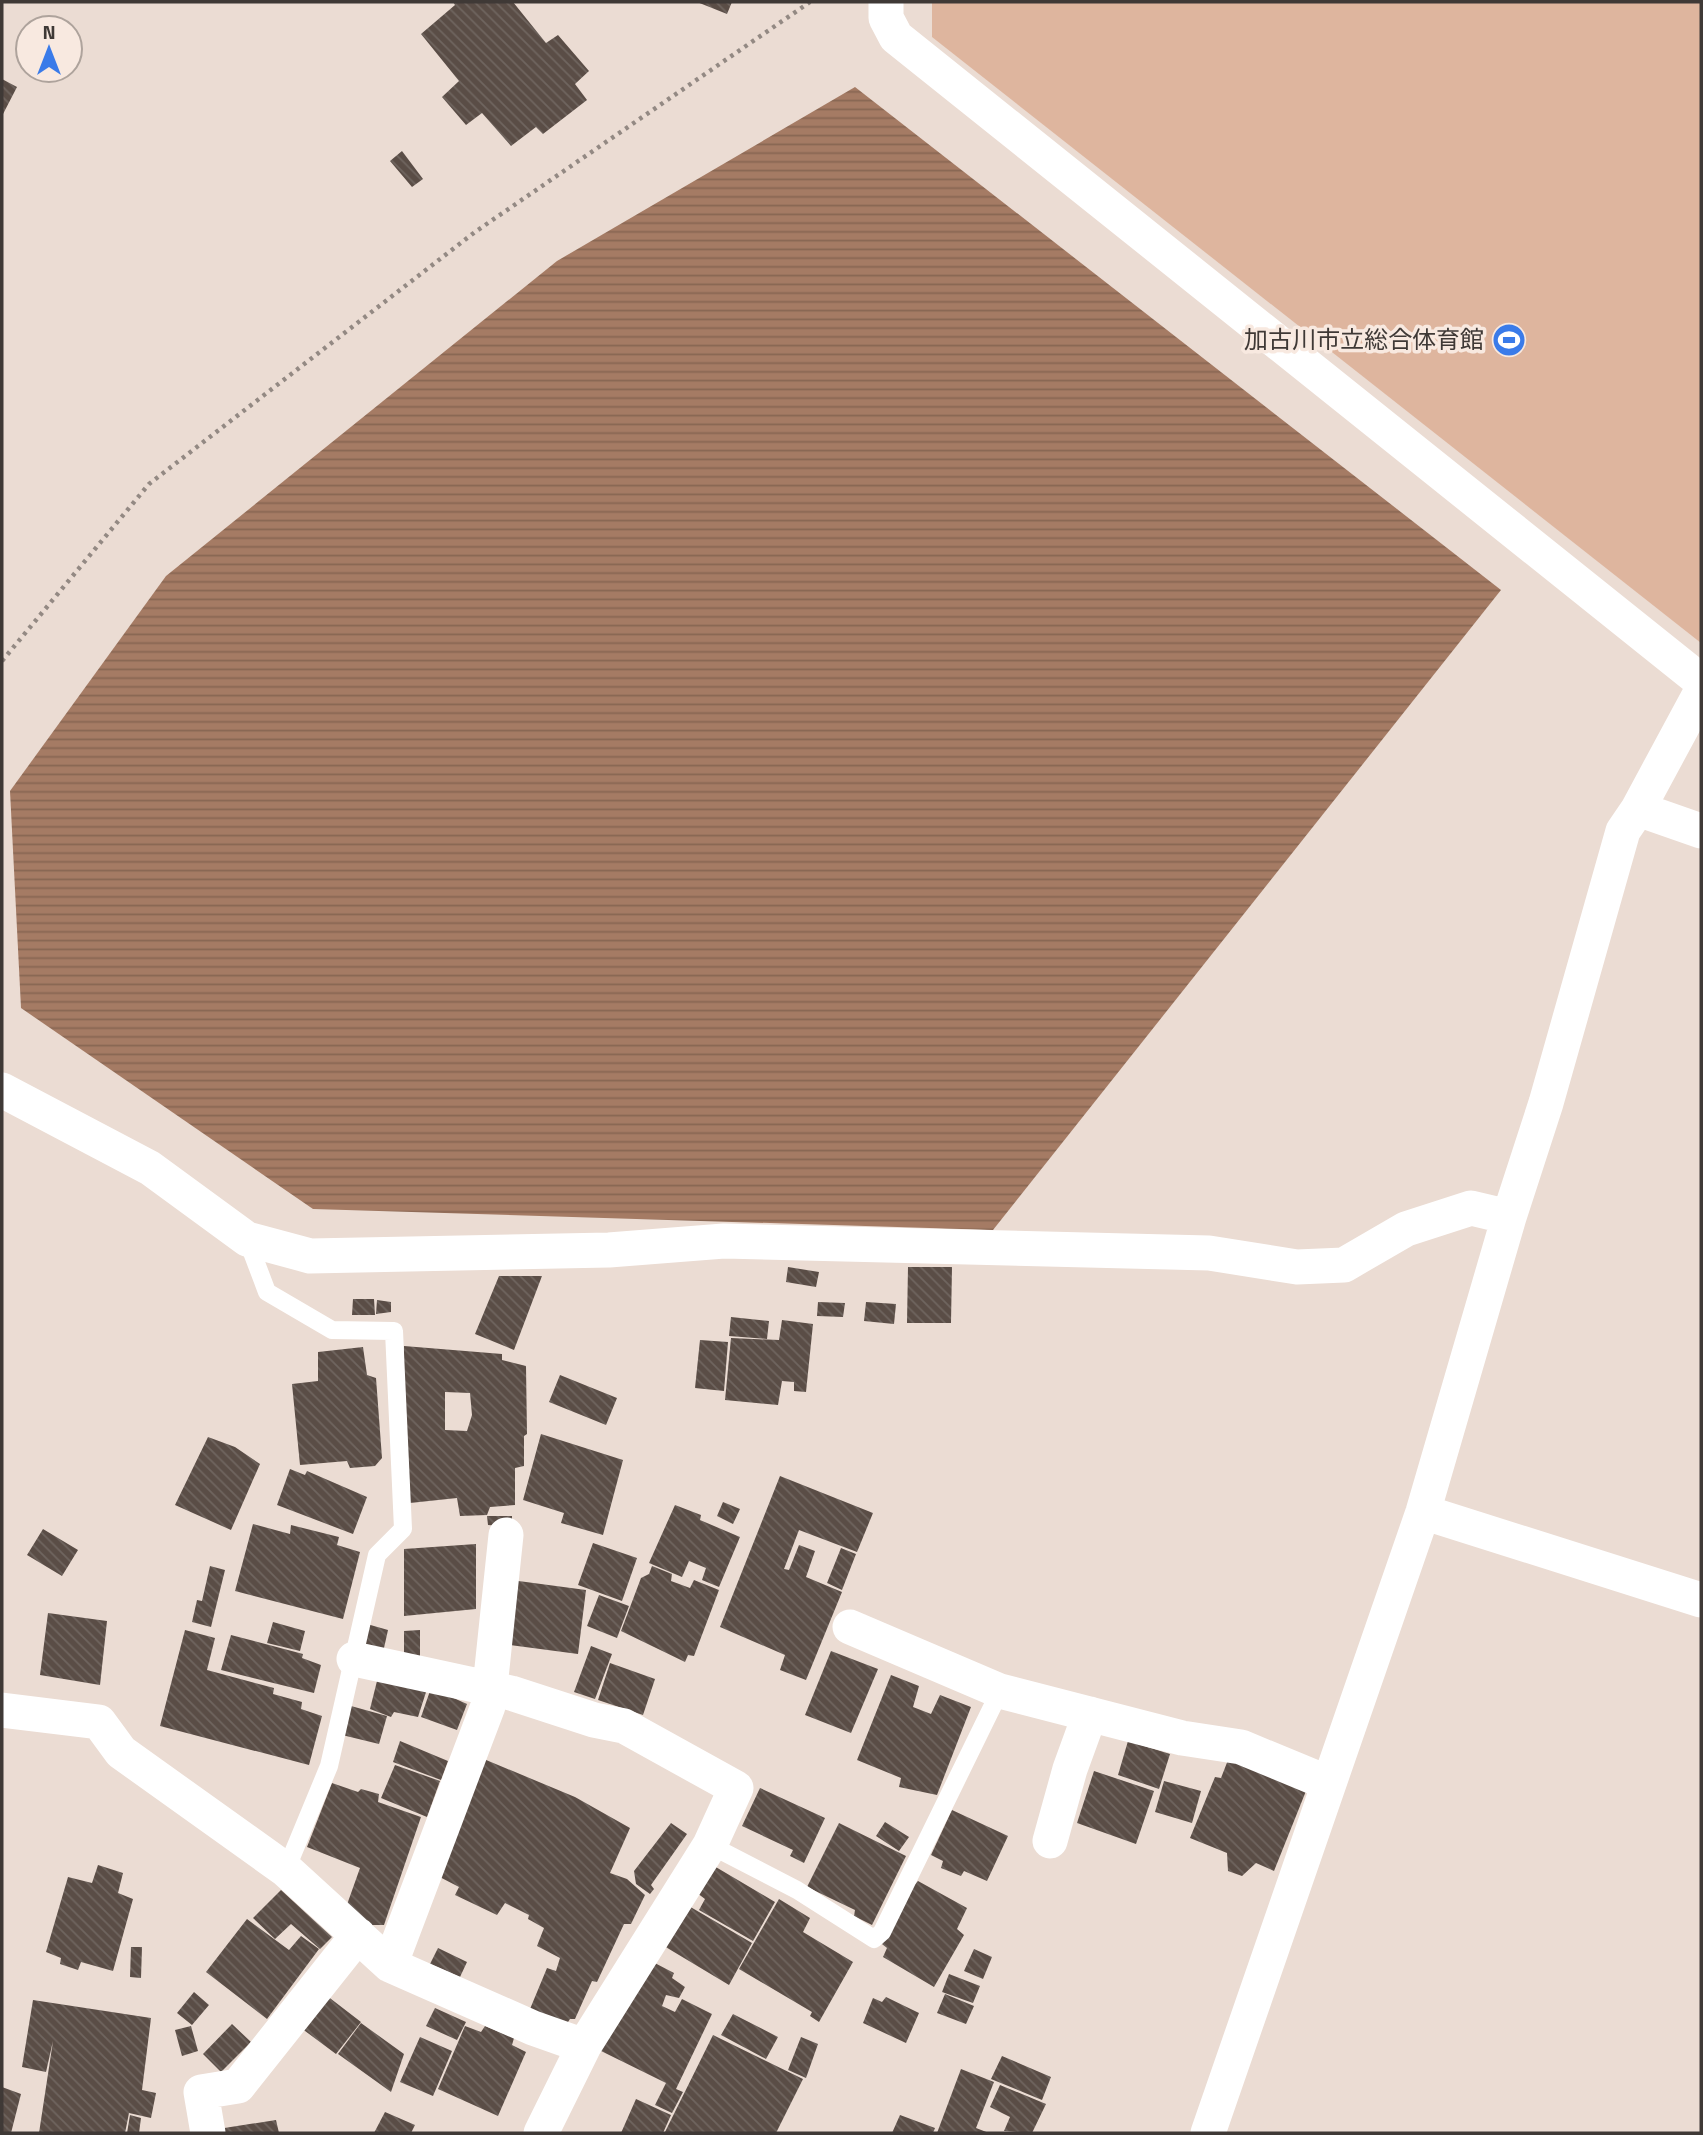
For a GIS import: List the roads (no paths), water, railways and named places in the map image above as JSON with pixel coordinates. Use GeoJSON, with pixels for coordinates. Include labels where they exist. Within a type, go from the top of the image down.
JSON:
{"type":"FeatureCollection","features":[{"type":"Feature","properties":{"kind":"street"},"geometry":{"type":"LineString","coordinates":[[886,2],[887,18],[896,37],[1701,681]]}},
{"type":"Feature","properties":{"kind":"street"},"geometry":{"type":"LineString","coordinates":[[1208,2133],[1423,1512],[1509,1217],[1546,1103],[1623,831],[1638,809],[1701,692]]}},
{"type":"Feature","properties":{"kind":"street"},"geometry":{"type":"LineString","coordinates":[[1638,809],[1701,831]]}},
{"type":"Feature","properties":{"kind":"street"},"geometry":{"type":"LineString","coordinates":[[2,1090],[150,1168],[247,1239],[310,1256],[609,1250],[724,1241],[1209,1253],[1297,1267],[1344,1265],[1406,1229],[1471,1208],[1509,1217]]}},
{"type":"Feature","properties":{"kind":"street"},"geometry":{"type":"LineString","coordinates":[[1423,1512],[1701,1600]]}},
{"type":"Feature","properties":{"kind":"street"},"geometry":{"type":"LineString","coordinates":[[390,1965],[488,1706],[506,1535]]}},
{"type":"Feature","properties":{"kind":"street"},"geometry":{"type":"LineString","coordinates":[[850,1627],[1000,1690],[1182,1738],[1241,1747],[1328,1783]]}},
{"type":"Feature","properties":{"kind":"street"},"geometry":{"type":"LineString","coordinates":[[354,1659],[491,1688],[624,1726],[736,1788],[710,1845],[584,2046],[541,2133]]}},
{"type":"Feature","properties":{"kind":"street"},"geometry":{"type":"LineString","coordinates":[[2,1710],[99,1722],[121,1752],[286,1870],[390,1965],[533,2028],[584,2046]]}},
{"type":"Feature","properties":{"kind":"street"},"geometry":{"type":"LineString","coordinates":[[1050,1841],[1070,1769],[1090,1714]]}},
{"type":"Feature","properties":{"kind":"street"},"geometry":{"type":"LineString","coordinates":[[208,2133],[201,2092],[238,2086],[359,1935]]}},
{"type":"Feature","properties":{"kind":"lane"},"geometry":{"type":"LineString","coordinates":[[247,1239],[268,1292],[332,1330],[394,1331],[403,1530],[377,1555],[329,1766],[286,1870]]}},
{"type":"Feature","properties":{"kind":"lane"},"geometry":{"type":"LineString","coordinates":[[710,1845],[797,1890],[874,1939],[882,1932],[1000,1690]]}},
{"type":"Feature","properties":{"kind":"place","name":"加古川市立総合体育館"},"geometry":{"type":"Point","coordinates":[1509,340]}}]}
